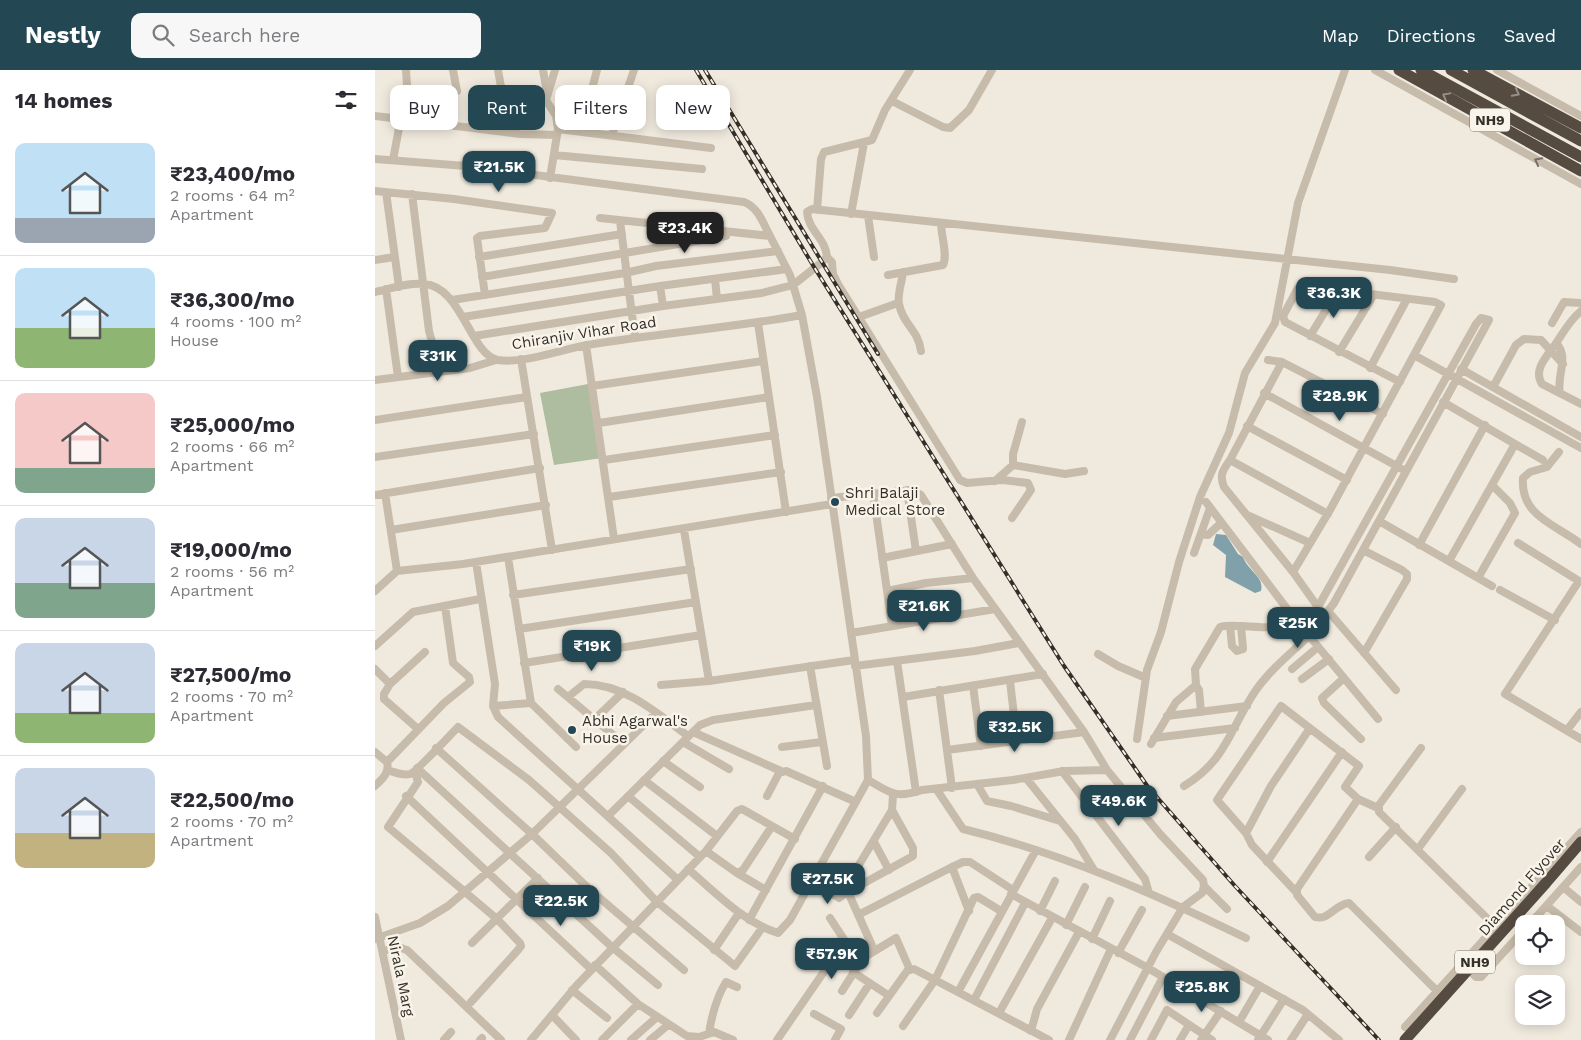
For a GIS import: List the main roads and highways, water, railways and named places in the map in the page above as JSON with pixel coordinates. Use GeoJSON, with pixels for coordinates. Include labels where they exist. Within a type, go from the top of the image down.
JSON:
{"type":"FeatureCollection","features":[{"type":"Feature","properties":{"kind":"highway","name":"NH9"},"geometry":{"type":"LineString","coordinates":[[1399,70],[1581,171]]}},
{"type":"Feature","properties":{"kind":"highway"},"geometry":{"type":"LineString","coordinates":[[1421,70],[1581,157]]}},
{"type":"Feature","properties":{"kind":"highway"},"geometry":{"type":"LineString","coordinates":[[1451,70],[1581,141]]}},
{"type":"Feature","properties":{"kind":"highway","name":"NH9"},"geometry":{"type":"LineString","coordinates":[[1473,70],[1581,128]]}},
{"type":"Feature","properties":{"kind":"highway","name":"Diamond Flyover"},"geometry":{"type":"LineString","coordinates":[[1405,1040],[1580,847]]}},
{"type":"Feature","properties":{"kind":"highway","name":"Diamond Flyover"},"geometry":{"type":"LineString","coordinates":[[1415,1040],[1580,847]]}},
{"type":"Feature","properties":{"kind":"water"},"geometry":{"type":"Polygon","coordinates":[[[1216,534],[1226,535],[1238,554],[1243,557],[1258,578],[1262,586],[1261,591],[1255,593],[1225,577],[1226,555],[1213,545],[1216,534]]]}},
{"type":"Feature","properties":{"kind":"railway"},"geometry":{"type":"LineString","coordinates":[[696,70],[814,267],[1064,666],[1148,787],[1235,886],[1379,1040]]}},
{"type":"Feature","properties":{"kind":"railway"},"geometry":{"type":"LineString","coordinates":[[705,70],[878,354]]}},
{"type":"Feature","properties":{"kind":"place","name":"Shri Balaji Medical Store"},"geometry":{"type":"Point","coordinates":[835,502]}},
{"type":"Feature","properties":{"kind":"place","name":"Abhi Agarwal's House"},"geometry":{"type":"Point","coordinates":[572,730]}}]}
